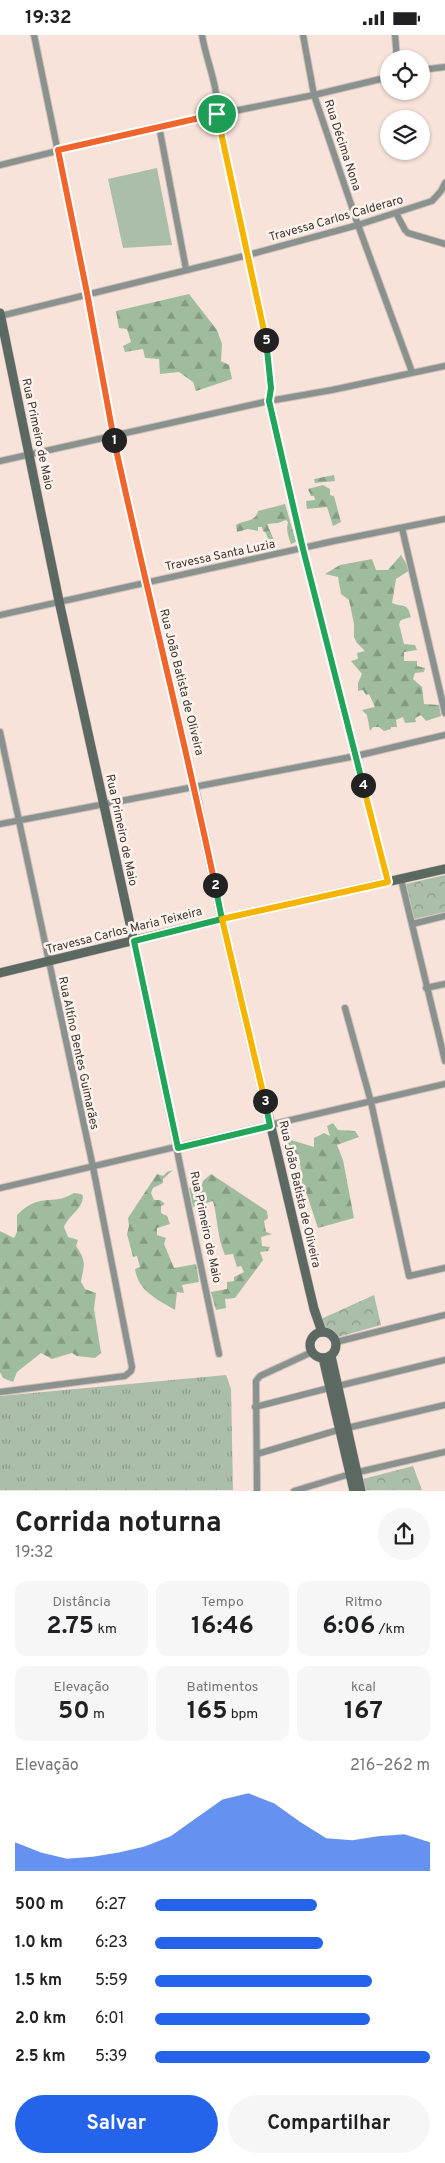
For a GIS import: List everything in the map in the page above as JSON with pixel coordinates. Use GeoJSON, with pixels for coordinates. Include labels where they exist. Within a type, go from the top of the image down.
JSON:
{"type":"FeatureCollection","features":[{"type":"Feature","properties":{"kind":"street","name":"Rua João Batista de Oliveira"},"geometry":{"type":"LineString","coordinates":[[34,35],[87,293],[113,437],[145,582],[194,786],[222,919],[270,1126],[314,1309],[322,1332]]}},
{"type":"Feature","properties":{"kind":"street"},"geometry":{"type":"LineString","coordinates":[[202,35],[217,94],[217,114],[267,342],[271,388],[269,401],[303,549],[388,882]]}},
{"type":"Feature","properties":{"kind":"street","name":"Rua Décima Nona"},"geometry":{"type":"LineString","coordinates":[[303,35],[314,95],[358,225],[412,372]]}},
{"type":"Feature","properties":{"kind":"street"},"geometry":{"type":"LineString","coordinates":[[395,35],[396,50]]}},
{"type":"Feature","properties":{"kind":"street"},"geometry":{"type":"LineString","coordinates":[[430,69],[445,67]]}},
{"type":"Feature","properties":{"kind":"street"},"geometry":{"type":"LineString","coordinates":[[0,165],[159,125],[314,95],[380,79]]}},
{"type":"Feature","properties":{"kind":"street"},"geometry":{"type":"LineString","coordinates":[[159,125],[186,269]]}},
{"type":"Feature","properties":{"kind":"street","name":"Travessa Carlos Calderaro"},"geometry":{"type":"LineString","coordinates":[[0,315],[248,255],[358,225],[432,201],[442,191],[445,183]]}},
{"type":"Feature","properties":{"kind":"street"},"geometry":{"type":"LineString","coordinates":[[396,213],[408,233],[445,244]]}},
{"type":"Feature","properties":{"kind":"street","name":"Rua Primeiro de Maio"},"geometry":{"type":"LineString","coordinates":[[0,315],[59,601],[178,1148],[220,1354]]}},
{"type":"Feature","properties":{"kind":"street"},"geometry":{"type":"LineString","coordinates":[[0,461],[269,401],[445,366]]}},
{"type":"Feature","properties":{"kind":"street","name":"Travessa Santa Luzia"},"geometry":{"type":"LineString","coordinates":[[0,615],[145,582],[445,519]]}},
{"type":"Feature","properties":{"kind":"street"},"geometry":{"type":"LineString","coordinates":[[402,528],[422,607],[445,713]]}},
{"type":"Feature","properties":{"kind":"street","name":"Rua Altíno Bentes Guimarães"},"geometry":{"type":"LineString","coordinates":[[0,732],[93,1167],[132,1367],[131,1371],[125,1376],[0,1392]]}},
{"type":"Feature","properties":{"kind":"street"},"geometry":{"type":"LineString","coordinates":[[0,824],[356,756],[445,735]]}},
{"type":"Feature","properties":{"kind":"street","name":"Travessa Carlos Maria Teixeira"},"geometry":{"type":"LineString","coordinates":[[0,973],[48,963],[222,919],[445,869]]}},
{"type":"Feature","properties":{"kind":"street"},"geometry":{"type":"LineString","coordinates":[[401,879],[445,1061]]}},
{"type":"Feature","properties":{"kind":"street"},"geometry":{"type":"LineString","coordinates":[[412,924],[445,916]]}},
{"type":"Feature","properties":{"kind":"street"},"geometry":{"type":"LineString","coordinates":[[426,988],[445,984]]}},
{"type":"Feature","properties":{"kind":"street"},"geometry":{"type":"LineString","coordinates":[[344,1008],[371,1103],[410,1277],[445,1269]]}},
{"type":"Feature","properties":{"kind":"street"},"geometry":{"type":"LineString","coordinates":[[0,1188],[371,1103],[445,1084]]}},
{"type":"Feature","properties":{"kind":"street"},"geometry":{"type":"LineString","coordinates":[[336,1341],[445,1315]]}},
{"type":"Feature","properties":{"kind":"street"},"geometry":{"type":"LineString","coordinates":[[312,1352],[311,1339],[318,1333],[331,1334],[336,1341],[336,1350],[327,1357]]}},
{"type":"Feature","properties":{"kind":"street"},"geometry":{"type":"LineString","coordinates":[[257,1491],[255,1407],[258,1378],[312,1352],[327,1357]]}},
{"type":"Feature","properties":{"kind":"street"},"geometry":{"type":"LineString","coordinates":[[327,1357],[353,1473],[361,1491]]}},
{"type":"Feature","properties":{"kind":"street"},"geometry":{"type":"LineString","coordinates":[[255,1407],[445,1360]]}},
{"type":"Feature","properties":{"kind":"street"},"geometry":{"type":"LineString","coordinates":[[257,1454],[342,1429],[445,1405]]}},
{"type":"Feature","properties":{"kind":"street"},"geometry":{"type":"LineString","coordinates":[[294,1491],[353,1473],[445,1452]]}},
{"type":"Feature","properties":{"kind":"street"},"geometry":{"type":"LineString","coordinates":[[353,1473],[354,1491]]}},
{"type":"Feature","properties":{"kind":"green space"},"geometry":{"type":"Polygon","coordinates":[[[157,168],[172,245],[123,248],[108,179],[157,168]]]}},
{"type":"Feature","properties":{"kind":"green space"},"geometry":{"type":"Polygon","coordinates":[[[189,294],[217,330],[222,344],[221,361],[229,365],[232,379],[196,391],[193,382],[179,372],[160,374],[159,359],[145,358],[143,349],[125,352],[123,346],[131,342],[127,329],[119,328],[116,311],[189,294]]]}},
{"type":"Feature","properties":{"kind":"green space"},"geometry":{"type":"Polygon","coordinates":[[[334,475],[335,481],[315,483],[314,479],[334,475]]]}},
{"type":"Feature","properties":{"kind":"green space"},"geometry":{"type":"Polygon","coordinates":[[[323,485],[330,489],[330,495],[334,496],[341,522],[333,526],[327,507],[307,509],[306,501],[315,500],[308,489],[323,485]]]}},
{"type":"Feature","properties":{"kind":"green space"},"geometry":{"type":"Polygon","coordinates":[[[285,504],[296,542],[291,544],[287,528],[288,522],[286,520],[267,524],[277,547],[271,549],[262,527],[258,527],[258,531],[248,529],[237,532],[236,525],[252,519],[257,515],[258,511],[285,504]]]}},
{"type":"Feature","properties":{"kind":"green space"},"geometry":{"type":"Polygon","coordinates":[[[401,555],[410,570],[396,579],[392,603],[408,609],[411,617],[401,620],[399,624],[404,644],[415,645],[417,650],[404,652],[404,661],[417,661],[417,666],[425,668],[424,672],[415,673],[413,679],[422,687],[424,704],[439,705],[441,716],[426,721],[421,715],[415,718],[416,722],[405,723],[403,717],[396,720],[397,727],[391,727],[391,729],[384,731],[379,727],[373,727],[370,731],[367,715],[362,710],[375,707],[369,694],[366,695],[363,690],[358,691],[358,683],[362,674],[351,661],[358,659],[357,653],[365,651],[354,637],[354,624],[349,600],[341,594],[338,577],[325,574],[340,565],[372,559],[376,570],[388,570],[401,555]]]}},
{"type":"Feature","properties":{"kind":"green space"},"geometry":{"type":"Polygon","coordinates":[[[445,875],[445,912],[414,919],[406,884],[445,875]]]}},
{"type":"Feature","properties":{"kind":"green space"},"geometry":{"type":"Polygon","coordinates":[[[333,1123],[338,1130],[355,1131],[359,1137],[337,1145],[343,1160],[354,1218],[318,1228],[306,1192],[296,1189],[295,1182],[302,1181],[299,1155],[282,1146],[288,1139],[314,1147],[314,1138],[324,1133],[330,1136],[327,1126],[333,1123]]]}},
{"type":"Feature","properties":{"kind":"green space"},"geometry":{"type":"Polygon","coordinates":[[[173,1170],[163,1179],[163,1183],[153,1188],[151,1193],[154,1200],[160,1200],[165,1204],[161,1206],[161,1213],[167,1216],[170,1224],[157,1228],[157,1235],[166,1238],[164,1244],[174,1268],[196,1264],[199,1282],[182,1285],[184,1293],[177,1292],[175,1310],[149,1294],[140,1283],[135,1269],[140,1267],[137,1256],[133,1257],[127,1234],[128,1218],[157,1174],[163,1176],[173,1170]]]}},
{"type":"Feature","properties":{"kind":"green space"},"geometry":{"type":"Polygon","coordinates":[[[211,1174],[267,1211],[268,1218],[264,1221],[266,1232],[272,1234],[261,1237],[262,1246],[270,1247],[268,1251],[260,1252],[263,1260],[235,1298],[225,1299],[226,1308],[216,1310],[211,1292],[227,1289],[227,1282],[234,1281],[234,1277],[244,1272],[241,1266],[237,1267],[233,1254],[225,1255],[220,1242],[213,1201],[193,1207],[189,1187],[193,1190],[201,1188],[203,1181],[211,1174]]]}},
{"type":"Feature","properties":{"kind":"green space"},"geometry":{"type":"Polygon","coordinates":[[[74,1193],[83,1196],[81,1205],[64,1227],[68,1237],[78,1240],[76,1246],[84,1263],[81,1282],[85,1289],[96,1293],[94,1309],[101,1353],[95,1358],[77,1356],[72,1353],[52,1359],[41,1353],[17,1372],[13,1382],[3,1378],[0,1372],[0,1231],[14,1238],[17,1232],[17,1215],[25,1208],[33,1203],[59,1199],[74,1193]]]}},
{"type":"Feature","properties":{"kind":"green space"},"geometry":{"type":"Polygon","coordinates":[[[374,1295],[381,1325],[338,1337],[324,1327],[321,1319],[374,1295]]]}},
{"type":"Feature","properties":{"kind":"green space"},"geometry":{"type":"Polygon","coordinates":[[[226,1375],[231,1389],[233,1490],[0,1490],[0,1396],[226,1375]]]}},
{"type":"Feature","properties":{"kind":"green space"},"geometry":{"type":"Polygon","coordinates":[[[413,1466],[422,1490],[366,1490],[363,1479],[413,1466]]]}},
{"type":"Feature","properties":{"kind":"route"},"geometry":{"type":"LineString","coordinates":[[217,114],[159,125],[58,150],[87,293],[113,437],[145,582],[194,786],[222,919],[134,941],[178,1148],[270,1126],[222,919],[388,882],[303,549],[269,401],[271,388],[267,342],[217,114]]}}]}
